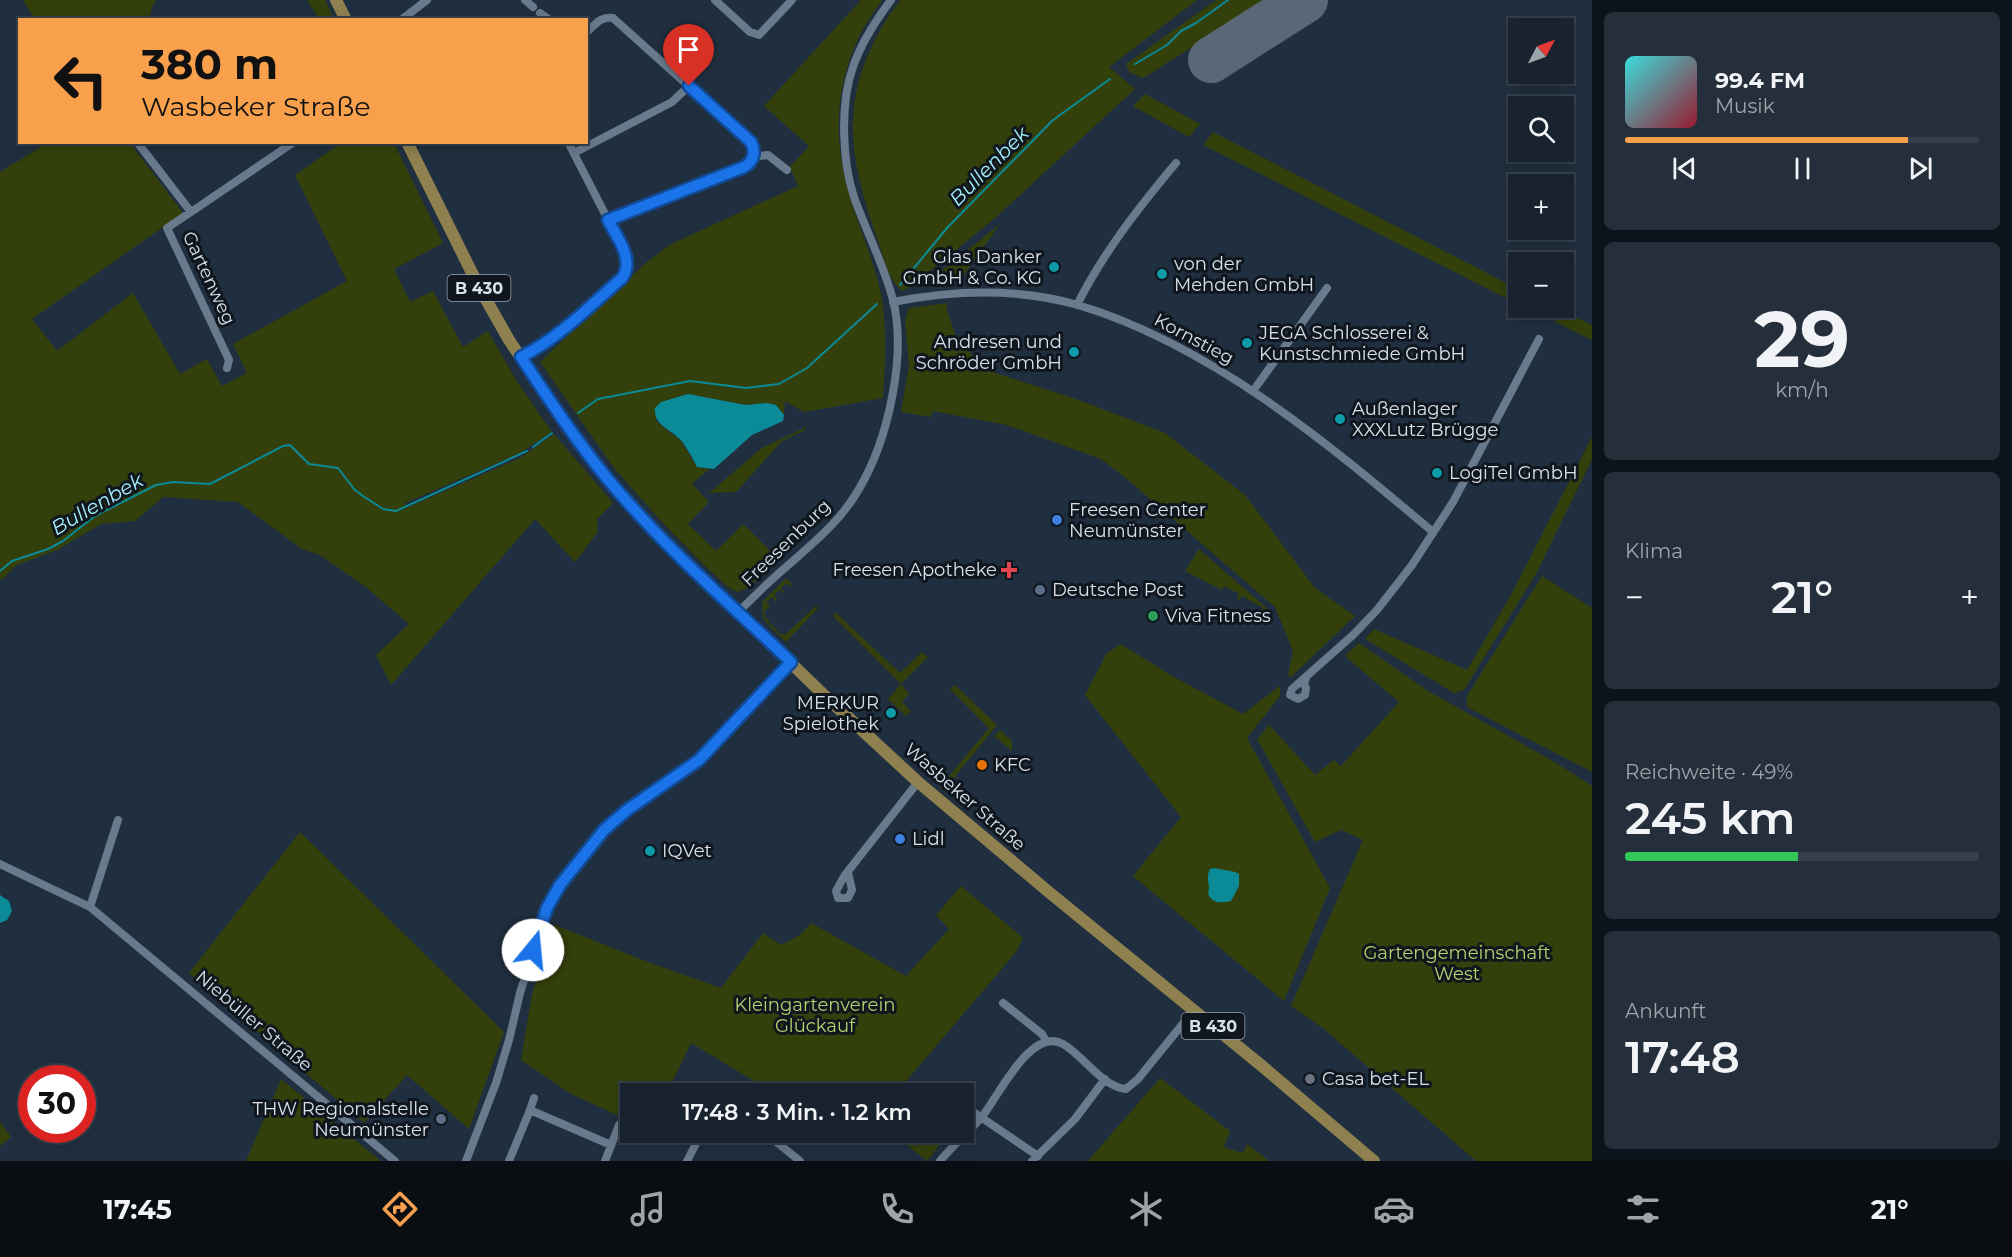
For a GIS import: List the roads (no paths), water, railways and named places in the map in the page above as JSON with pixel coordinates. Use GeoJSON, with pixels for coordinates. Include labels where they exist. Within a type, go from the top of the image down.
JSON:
{"type":"FeatureCollection","features":[{"type":"Feature","properties":{"kind":"main road"},"geometry":{"type":"LineString","coordinates":[[336,0],[345,18]]}},
{"type":"Feature","properties":{"kind":"main road","name":"B 430"},"geometry":{"type":"LineString","coordinates":[[408,144],[480,288],[521,357]]}},
{"type":"Feature","properties":{"kind":"main road","name":"Wasbeker Straße"},"geometry":{"type":"LineString","coordinates":[[521,357],[566,425],[606,477],[667,543],[918,782],[1374,1161]]}},
{"type":"Feature","properties":{"kind":"street"},"geometry":{"type":"LineString","coordinates":[[404,18],[427,0]]}},
{"type":"Feature","properties":{"kind":"street"},"geometry":{"type":"LineString","coordinates":[[525,0],[547,18]]}},
{"type":"Feature","properties":{"kind":"street"},"geometry":{"type":"LineString","coordinates":[[715,0],[750,32],[759,35],[792,0]]}},
{"type":"Feature","properties":{"kind":"street","name":"Freesenburg"},"geometry":{"type":"LineString","coordinates":[[738,612],[822,535],[858,491],[883,436],[889,412],[896,361],[897,333],[893,302],[853,195],[846,159],[844,126],[852,69],[870,31],[891,0]]}},
{"type":"Feature","properties":{"kind":"street"},"geometry":{"type":"LineString","coordinates":[[588,31],[599,20],[605,17],[613,18],[751,142],[753,147],[753,156],[744,167],[608,220]]}},
{"type":"Feature","properties":{"kind":"street"},"geometry":{"type":"LineString","coordinates":[[574,153],[672,102],[689,86]]}},
{"type":"Feature","properties":{"kind":"street","name":"Gartenweg"},"geometry":{"type":"LineString","coordinates":[[139,144],[191,212]]}},
{"type":"Feature","properties":{"kind":"street","name":"Gartenweg"},"geometry":{"type":"LineString","coordinates":[[227,368],[229,360],[168,228],[291,144]]}},
{"type":"Feature","properties":{"kind":"street"},"geometry":{"type":"LineString","coordinates":[[521,357],[539,349],[564,330],[627,271],[628,261],[569,144]]}},
{"type":"Feature","properties":{"kind":"street"},"geometry":{"type":"LineString","coordinates":[[753,156],[768,155],[787,170]]}},
{"type":"Feature","properties":{"kind":"street"},"geometry":{"type":"LineString","coordinates":[[1077,305],[1116,240],[1143,202],[1176,163]]}},
{"type":"Feature","properties":{"kind":"street"},"geometry":{"type":"LineString","coordinates":[[1253,391],[1327,288]]}},
{"type":"Feature","properties":{"kind":"street","name":"Kornstieg"},"geometry":{"type":"LineString","coordinates":[[893,302],[952,293],[996,292],[1077,305],[1127,323],[1165,340],[1253,391],[1357,466],[1433,532]]}},
{"type":"Feature","properties":{"kind":"street"},"geometry":{"type":"LineString","coordinates":[[1306,678],[1377,610],[1412,565],[1453,502],[1539,339]]}},
{"type":"Feature","properties":{"kind":"street"},"geometry":{"type":"LineString","coordinates":[[466,1161],[496,1083],[520,993],[547,908],[560,885],[604,830],[627,810],[699,760],[791,662]]}},
{"type":"Feature","properties":{"kind":"street"},"geometry":{"type":"LineString","coordinates":[[848,872],[918,782]]}},
{"type":"Feature","properties":{"kind":"street"},"geometry":{"type":"LineString","coordinates":[[90,908],[118,820]]}},
{"type":"Feature","properties":{"kind":"street","name":"Niebüller Straße"},"geometry":{"type":"LineString","coordinates":[[0,864],[90,908],[396,1161]]}},
{"type":"Feature","properties":{"kind":"street"},"geometry":{"type":"LineString","coordinates":[[1003,1003],[1042,1034],[1046,1041]]}},
{"type":"Feature","properties":{"kind":"street"},"geometry":{"type":"LineString","coordinates":[[940,1161],[981,1117],[1017,1065],[1032,1049],[1046,1041],[1062,1044],[1105,1079],[1122,1089],[1130,1088],[1194,1010]]}},
{"type":"Feature","properties":{"kind":"street"},"geometry":{"type":"LineString","coordinates":[[974,1112],[1035,1159],[1075,1119],[1105,1079]]}},
{"type":"Feature","properties":{"kind":"street"},"geometry":{"type":"LineString","coordinates":[[509,1161],[534,1098]]}},
{"type":"Feature","properties":{"kind":"street"},"geometry":{"type":"LineString","coordinates":[[530,1110],[611,1145]]}},
{"type":"Feature","properties":{"kind":"street"},"geometry":{"type":"LineString","coordinates":[[605,1161],[619,1125]]}},
{"type":"Feature","properties":{"kind":"street"},"geometry":{"type":"LineString","coordinates":[[687,1161],[696,1143]]}},
{"type":"Feature","properties":{"kind":"street"},"geometry":{"type":"LineString","coordinates":[[778,1143],[800,1161]]}},
{"type":"Feature","properties":{"kind":"water"},"geometry":{"type":"Polygon","coordinates":[[[688,394],[746,405],[767,403],[776,405],[784,415],[783,421],[752,435],[714,469],[697,467],[683,443],[660,424],[655,414],[655,408],[661,402],[688,394]]]}},
{"type":"Feature","properties":{"kind":"water"},"geometry":{"type":"Polygon","coordinates":[[[1210,869],[1239,874],[1239,886],[1231,901],[1218,902],[1212,900],[1208,894],[1209,873],[1210,869]]]}},
{"type":"Feature","properties":{"kind":"water"},"geometry":{"type":"Polygon","coordinates":[[[0,895],[9,901],[12,911],[7,920],[0,923],[0,895]]]}},
{"type":"Feature","properties":{"kind":"waterway","name":"Bullenbek"},"geometry":{"type":"LineString","coordinates":[[1135,64],[1167,45],[1181,31],[1228,0]]}},
{"type":"Feature","properties":{"kind":"waterway","name":"Bullenbek"},"geometry":{"type":"LineString","coordinates":[[900,285],[947,228],[1053,120],[1110,79]]}},
{"type":"Feature","properties":{"kind":"waterway","name":"Bullenbek"},"geometry":{"type":"LineString","coordinates":[[578,413],[598,399],[690,381],[746,388],[779,384],[807,368],[877,304]]}},
{"type":"Feature","properties":{"kind":"waterway","name":"Bullenbek"},"geometry":{"type":"LineString","coordinates":[[533,447],[552,433]]}},
{"type":"Feature","properties":{"kind":"waterway","name":"Bullenbek"},"geometry":{"type":"LineString","coordinates":[[0,571],[12,561],[48,549],[63,541],[95,516],[156,485],[173,482],[210,484],[283,446],[290,445],[309,464],[338,468],[354,489],[363,496],[383,509],[396,511],[527,451]]}},
{"type":"Feature","properties":{"kind":"place","name":"Glas Danker GmbH & Co. KG"},"geometry":{"type":"Point","coordinates":[1054,267]}},
{"type":"Feature","properties":{"kind":"place","name":"von der Mehden GmbH"},"geometry":{"type":"Point","coordinates":[1162,274]}},
{"type":"Feature","properties":{"kind":"place","name":"JEGA Schlosserei & Kunstschmiede GmbH"},"geometry":{"type":"Point","coordinates":[1247,343]}},
{"type":"Feature","properties":{"kind":"place","name":"Andresen und Schröder GmbH"},"geometry":{"type":"Point","coordinates":[1074,352]}},
{"type":"Feature","properties":{"kind":"place","name":"Außenlager XXXLutz Brügge"},"geometry":{"type":"Point","coordinates":[1340,419]}},
{"type":"Feature","properties":{"kind":"place","name":"LogiTel GmbH"},"geometry":{"type":"Point","coordinates":[1437,473]}},
{"type":"Feature","properties":{"kind":"place","name":"Freesen Center Neumünster"},"geometry":{"type":"Point","coordinates":[1057,520]}},
{"type":"Feature","properties":{"kind":"place","name":"Freesen Apotheke"},"geometry":{"type":"Point","coordinates":[1009,570]}},
{"type":"Feature","properties":{"kind":"place","name":"Deutsche Post"},"geometry":{"type":"Point","coordinates":[1040,590]}},
{"type":"Feature","properties":{"kind":"place","name":"Viva Fitness"},"geometry":{"type":"Point","coordinates":[1153,616]}},
{"type":"Feature","properties":{"kind":"place","name":"MERKUR Spielothek"},"geometry":{"type":"Point","coordinates":[891,713]}},
{"type":"Feature","properties":{"kind":"place","name":"KFC"},"geometry":{"type":"Point","coordinates":[982,765]}},
{"type":"Feature","properties":{"kind":"place","name":"Lidl"},"geometry":{"type":"Point","coordinates":[900,839]}},
{"type":"Feature","properties":{"kind":"place","name":"IQVet"},"geometry":{"type":"Point","coordinates":[650,851]}},
{"type":"Feature","properties":{"kind":"place","name":"Casa bet-EL"},"geometry":{"type":"Point","coordinates":[1310,1079]}},
{"type":"Feature","properties":{"kind":"place","name":"THW Regionalstelle Neumünster"},"geometry":{"type":"Point","coordinates":[441,1119]}},
{"type":"Feature","properties":{"kind":"park label","name":"Gartengemeinschaft West"},"geometry":{"type":"Point","coordinates":[1457,963]}},
{"type":"Feature","properties":{"kind":"park label","name":"Kleingartenverein Glückauf"},"geometry":{"type":"Point","coordinates":[815,1015]}}]}
